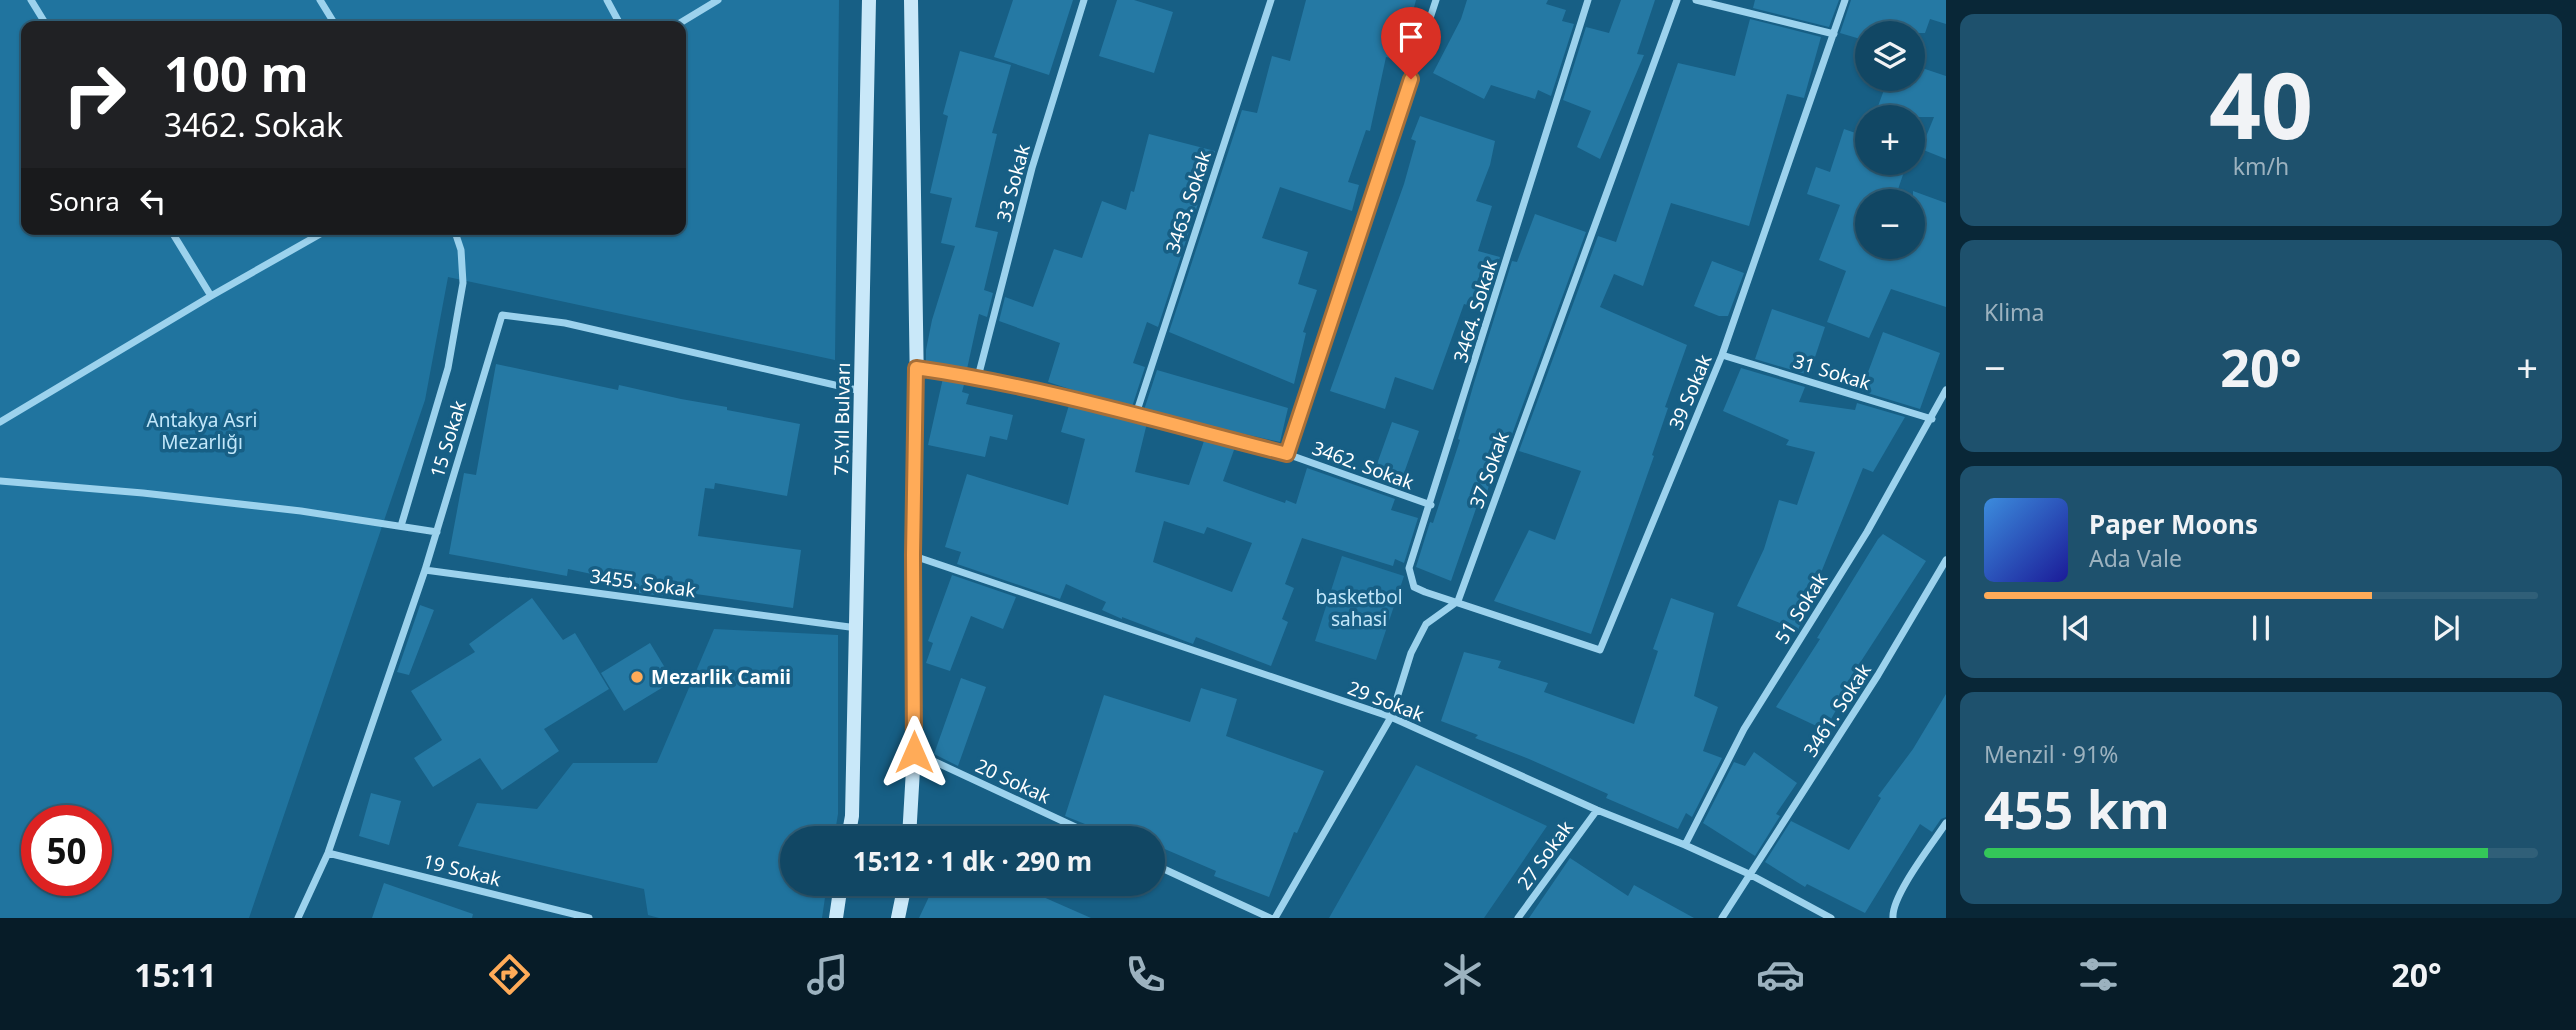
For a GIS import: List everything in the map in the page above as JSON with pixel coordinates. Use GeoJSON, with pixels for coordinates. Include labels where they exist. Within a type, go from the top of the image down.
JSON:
{"type":"FeatureCollection","features":[{"type":"Feature","properties":{"kind":"main road","name":"75.Yıl Bulvarı"},"geometry":{"type":"LineString","coordinates":[[850,826],[857,628],[869,0]]}},
{"type":"Feature","properties":{"kind":"main road"},"geometry":{"type":"LineString","coordinates":[[910,826],[914,752],[916,368],[911,0]]}},
{"type":"Feature","properties":{"kind":"main road"},"geometry":{"type":"LineString","coordinates":[[836,918],[839,896]]}},
{"type":"Feature","properties":{"kind":"main road"},"geometry":{"type":"LineString","coordinates":[[898,918],[903,896]]}},
{"type":"Feature","properties":{"kind":"street"},"geometry":{"type":"LineString","coordinates":[[31,0],[44,21]]}},
{"type":"Feature","properties":{"kind":"street"},"geometry":{"type":"LineString","coordinates":[[320,0],[333,21]]}},
{"type":"Feature","properties":{"kind":"street"},"geometry":{"type":"LineString","coordinates":[[607,0],[618,21]]}},
{"type":"Feature","properties":{"kind":"street"},"geometry":{"type":"LineString","coordinates":[[683,21],[718,0]]}},
{"type":"Feature","properties":{"kind":"street","name":"33 Sokak"},"geometry":{"type":"LineString","coordinates":[[978,377],[1032,168],[1084,0]]}},
{"type":"Feature","properties":{"kind":"street","name":"3463. Sokak"},"geometry":{"type":"LineString","coordinates":[[1136,414],[1271,0]]}},
{"type":"Feature","properties":{"kind":"street"},"geometry":{"type":"LineString","coordinates":[[1287,454],[1436,0]]}},
{"type":"Feature","properties":{"kind":"street","name":"3464. Sokak"},"geometry":{"type":"LineString","coordinates":[[1458,601],[1414,587],[1409,568],[1588,0]]}},
{"type":"Feature","properties":{"kind":"street","name":"37 Sokak"},"geometry":{"type":"LineString","coordinates":[[1458,601],[1677,0]]}},
{"type":"Feature","properties":{"kind":"street"},"geometry":{"type":"LineString","coordinates":[[1696,0],[1726,4],[1834,34]]}},
{"type":"Feature","properties":{"kind":"street","name":"39 Sokak"},"geometry":{"type":"LineString","coordinates":[[1458,601],[1600,650],[1723,355],[1845,0]]}},
{"type":"Feature","properties":{"kind":"street"},"geometry":{"type":"LineString","coordinates":[[174,235],[211,296]]}},
{"type":"Feature","properties":{"kind":"street"},"geometry":{"type":"LineString","coordinates":[[0,422],[318,235]]}},
{"type":"Feature","properties":{"kind":"street"},"geometry":{"type":"LineString","coordinates":[[401,526],[448,368],[463,283],[461,250],[456,235]]}},
{"type":"Feature","properties":{"kind":"street","name":"15 Sokak"},"geometry":{"type":"LineString","coordinates":[[298,918],[328,853],[425,569],[502,316],[565,323],[862,391]]}},
{"type":"Feature","properties":{"kind":"street","name":"31 Sokak"},"geometry":{"type":"LineString","coordinates":[[1723,355],[1932,419]]}},
{"type":"Feature","properties":{"kind":"street","name":"3462. Sokak"},"geometry":{"type":"LineString","coordinates":[[916,368],[978,377],[1136,414],[1287,454],[1431,505]]}},
{"type":"Feature","properties":{"kind":"street","name":"51 Sokak"},"geometry":{"type":"LineString","coordinates":[[1685,845],[1744,729],[1867,533],[1946,390]]}},
{"type":"Feature","properties":{"kind":"street"},"geometry":{"type":"LineString","coordinates":[[0,481],[156,494],[437,532]]}},
{"type":"Feature","properties":{"kind":"street","name":"29 Sokak"},"geometry":{"type":"LineString","coordinates":[[913,555],[1391,717],[1597,810],[1749,874],[1831,918]]}},
{"type":"Feature","properties":{"kind":"street","name":"3461. Sokak"},"geometry":{"type":"LineString","coordinates":[[1722,918],[1878,676],[1946,560]]}},
{"type":"Feature","properties":{"kind":"street","name":"3455. Sokak"},"geometry":{"type":"LineString","coordinates":[[425,569],[857,628]]}},
{"type":"Feature","properties":{"kind":"street"},"geometry":{"type":"LineString","coordinates":[[1165,869],[1273,918],[1391,717],[1410,653],[1426,624],[1458,601]]}},
{"type":"Feature","properties":{"kind":"street","name":"20 Sokak"},"geometry":{"type":"LineString","coordinates":[[914,752],[1073,826]]}},
{"type":"Feature","properties":{"kind":"street","name":"27 Sokak"},"geometry":{"type":"LineString","coordinates":[[1518,918],[1597,810]]}},
{"type":"Feature","properties":{"kind":"street"},"geometry":{"type":"LineString","coordinates":[[1892,918],[1892,911],[1907,882],[1946,823]]}},
{"type":"Feature","properties":{"kind":"street","name":"19 Sokak"},"geometry":{"type":"LineString","coordinates":[[328,853],[589,918]]}},
{"type":"Feature","properties":{"kind":"green space","name":"Antakya Asri Mezarlığı"},"geometry":{"type":"Polygon","coordinates":[[[0,0],[839,0],[835,360],[448,277],[425,400],[249,918],[0,918],[0,0]]]}},
{"type":"Feature","properties":{"kind":"green space","name":"basketbol sahasi"},"geometry":{"type":"Polygon","coordinates":[[[1342,556],[1404,576],[1376,660],[1315,641],[1342,556]]]}},
{"type":"Feature","properties":{"kind":"green space"},"geometry":{"type":"Polygon","coordinates":[[[714,629],[838,635],[836,826],[780,826],[780,896],[825,896],[822,918],[659,918],[648,915],[644,889],[458,846],[477,803],[537,809],[573,763],[657,763],[714,629]]]}},
{"type":"Feature","properties":{"kind":"green space"},"geometry":{"type":"Polygon","coordinates":[[[1416,765],[1547,826],[1484,918],[1329,918],[1416,765]]]}},
{"type":"Feature","properties":{"kind":"building"},"geometry":{"type":"Polygon","coordinates":[[[1013,0],[1073,0],[1049,75],[994,57],[1013,0]]]}},
{"type":"Feature","properties":{"kind":"building"},"geometry":{"type":"Polygon","coordinates":[[[1117,0],[1134,0],[1173,12],[1154,73],[1099,56],[1117,0]]]}},
{"type":"Feature","properties":{"kind":"building"},"geometry":{"type":"Polygon","coordinates":[[[1306,0],[1416,0],[1400,60],[1386,57],[1370,131],[1366,130],[1348,182],[1359,185],[1352,211],[1280,187],[1262,238],[1308,252],[1298,284],[1317,290],[1303,332],[1306,333],[1294,384],[1169,332],[1242,110],[1257,113],[1272,56],[1290,61],[1306,0]]]}},
{"type":"Feature","properties":{"kind":"building"},"geometry":{"type":"Polygon","coordinates":[[[1467,0],[1548,0],[1546,4],[1566,10],[1562,21],[1574,24],[1551,96],[1538,90],[1535,99],[1491,85],[1484,99],[1433,73],[1461,19],[1467,0]]]}},
{"type":"Feature","properties":{"kind":"building"},"geometry":{"type":"Polygon","coordinates":[[[1621,0],[1655,0],[1637,54],[1644,55],[1600,159],[1577,147],[1591,111],[1563,100],[1586,27],[1609,33],[1621,0]]]}},
{"type":"Feature","properties":{"kind":"building"},"geometry":{"type":"Polygon","coordinates":[[[1755,0],[1839,0],[1829,27],[1753,8],[1755,0]]]}},
{"type":"Feature","properties":{"kind":"building"},"geometry":{"type":"Polygon","coordinates":[[[1851,0],[1946,0],[1946,24],[1930,19],[1925,33],[1925,21],[1855,21],[1855,37],[1840,33],[1851,0]]]}},
{"type":"Feature","properties":{"kind":"building"},"geometry":{"type":"Polygon","coordinates":[[[1750,19],[1821,37],[1804,98],[1787,94],[1749,226],[1671,203],[1643,286],[1614,274],[1600,307],[1687,345],[1665,407],[1668,408],[1652,455],[1654,456],[1591,634],[1494,601],[1529,530],[1555,540],[1581,471],[1519,451],[1598,236],[1616,242],[1678,63],[1735,76],[1750,19]]]}},
{"type":"Feature","properties":{"kind":"building"},"geometry":{"type":"Polygon","coordinates":[[[960,51],[1011,65],[992,133],[997,134],[975,227],[998,232],[984,290],[993,293],[987,317],[979,314],[967,369],[926,362],[932,320],[955,246],[941,243],[952,198],[930,193],[948,116],[943,114],[960,51]]]}},
{"type":"Feature","properties":{"kind":"building"},"geometry":{"type":"Polygon","coordinates":[[[1925,69],[1946,76],[1946,159],[1925,151],[1925,139],[1934,117],[1925,117],[1925,105],[1878,105],[1884,91],[1925,91],[1925,69]]]}},
{"type":"Feature","properties":{"kind":"building"},"geometry":{"type":"Polygon","coordinates":[[[1420,116],[1495,141],[1490,165],[1476,201],[1492,206],[1478,251],[1500,257],[1484,310],[1464,304],[1433,390],[1395,377],[1385,409],[1330,391],[1404,184],[1416,141],[1411,139],[1420,116]]]}},
{"type":"Feature","properties":{"kind":"building"},"geometry":{"type":"Polygon","coordinates":[[[1844,129],[1855,133],[1855,175],[1903,175],[1898,189],[1855,189],[1855,259],[1925,259],[1925,195],[1946,203],[1946,307],[1891,289],[1869,338],[1827,322],[1846,271],[1819,260],[1840,205],[1807,194],[1816,167],[1830,172],[1844,129]]]}},
{"type":"Feature","properties":{"kind":"building"},"geometry":{"type":"Polygon","coordinates":[[[1149,134],[1215,151],[1158,327],[1147,322],[1133,363],[1145,367],[1132,407],[1072,393],[1073,390],[1048,382],[1060,343],[999,321],[1005,297],[1033,307],[1054,249],[1082,258],[1102,201],[1126,210],[1131,191],[1134,192],[1149,134]]]}},
{"type":"Feature","properties":{"kind":"building"},"geometry":{"type":"Polygon","coordinates":[[[1535,214],[1586,232],[1507,448],[1502,446],[1486,495],[1481,494],[1451,581],[1416,567],[1460,440],[1458,439],[1474,383],[1512,261],[1517,262],[1535,214]]]}},
{"type":"Feature","properties":{"kind":"building"},"geometry":{"type":"Polygon","coordinates":[[[1712,261],[1744,273],[1728,316],[1719,316],[1694,306],[1712,261]]]}},
{"type":"Feature","properties":{"kind":"building"},"geometry":{"type":"Polygon","coordinates":[[[1772,309],[1825,327],[1809,375],[1755,359],[1772,309]]]}},
{"type":"Feature","properties":{"kind":"building"},"geometry":{"type":"Polygon","coordinates":[[[1883,332],[1940,353],[1920,409],[1861,391],[1883,332]]]}},
{"type":"Feature","properties":{"kind":"building"},"geometry":{"type":"Polygon","coordinates":[[[496,364],[618,390],[619,385],[800,424],[787,496],[715,483],[714,489],[705,488],[698,536],[801,550],[793,608],[689,593],[688,599],[639,593],[639,584],[568,569],[567,576],[449,554],[464,473],[476,475],[496,364]]]}},
{"type":"Feature","properties":{"kind":"building"},"geometry":{"type":"Polygon","coordinates":[[[1741,368],[1805,387],[1799,402],[1855,410],[1857,403],[1905,417],[1873,472],[1863,468],[1798,630],[1737,606],[1764,549],[1779,500],[1797,505],[1815,452],[1786,445],[1789,440],[1723,411],[1741,368]]]}},
{"type":"Feature","properties":{"kind":"building"},"geometry":{"type":"Polygon","coordinates":[[[1157,370],[1288,408],[1280,442],[1240,433],[1239,435],[1144,410],[1157,370]]]}},
{"type":"Feature","properties":{"kind":"building"},"geometry":{"type":"Polygon","coordinates":[[[943,378],[965,381],[962,392],[969,394],[966,404],[1013,415],[1007,440],[990,436],[985,457],[928,445],[943,378]]]}},
{"type":"Feature","properties":{"kind":"building"},"geometry":{"type":"Polygon","coordinates":[[[1069,405],[1147,423],[1135,472],[1189,485],[1205,438],[1235,447],[1223,481],[1285,503],[1286,500],[1296,504],[1307,468],[1395,499],[1391,510],[1418,518],[1404,563],[1395,559],[1393,566],[1302,538],[1285,584],[1294,588],[1282,619],[1288,622],[1271,666],[1196,637],[1193,644],[1122,619],[1102,610],[1106,602],[1066,584],[1060,599],[957,564],[961,552],[945,547],[967,474],[1068,505],[1085,439],[1061,432],[1069,405]],[[1164,521],[1153,562],[1232,592],[1252,543],[1207,527],[1204,534],[1164,521]]]}},
{"type":"Feature","properties":{"kind":"building"},"geometry":{"type":"Polygon","coordinates":[[[1392,422],[1419,431],[1399,487],[1372,478],[1392,422]]]}},
{"type":"Feature","properties":{"kind":"building"},"geometry":{"type":"Polygon","coordinates":[[[1883,534],[1926,561],[1843,689],[1846,692],[1825,730],[1776,707],[1883,534]]]}},
{"type":"Feature","properties":{"kind":"building"},"geometry":{"type":"Polygon","coordinates":[[[952,575],[1016,597],[1003,629],[971,616],[950,671],[926,663],[933,643],[928,641],[952,575]]]}},
{"type":"Feature","properties":{"kind":"building"},"geometry":{"type":"Polygon","coordinates":[[[532,598],[563,640],[575,633],[609,689],[544,729],[559,751],[502,790],[480,758],[433,787],[414,758],[442,740],[411,691],[475,652],[469,644],[532,598]]]}},
{"type":"Feature","properties":{"kind":"building"},"geometry":{"type":"Polygon","coordinates":[[[1671,598],[1714,613],[1694,696],[1718,707],[1703,751],[1722,758],[1692,817],[1686,813],[1678,829],[1606,798],[1608,794],[1441,721],[1464,652],[1501,661],[1498,668],[1548,683],[1544,692],[1634,724],[1658,651],[1653,649],[1671,598]]]}},
{"type":"Feature","properties":{"kind":"building"},"geometry":{"type":"Polygon","coordinates":[[[420,605],[434,610],[409,675],[397,672],[420,605]]]}},
{"type":"Feature","properties":{"kind":"building","name":"Mezarlik Camii"},"geometry":{"type":"Polygon","coordinates":[[[650,643],[673,681],[624,711],[601,673],[650,643]]]}},
{"type":"Feature","properties":{"kind":"building"},"geometry":{"type":"Polygon","coordinates":[[[961,678],[986,687],[958,766],[934,754],[961,678]]]}},
{"type":"Feature","properties":{"kind":"building"},"geometry":{"type":"Polygon","coordinates":[[[1201,688],[1237,699],[1226,736],[1324,771],[1297,833],[1294,832],[1269,897],[1214,876],[1216,871],[1165,849],[1165,826],[1090,826],[1065,816],[1104,695],[1190,722],[1201,688]]]}},
{"type":"Feature","properties":{"kind":"building"},"geometry":{"type":"Polygon","coordinates":[[[1946,694],[1946,817],[1941,819],[1932,832],[1920,824],[1865,913],[1807,884],[1805,887],[1765,862],[1791,821],[1849,850],[1881,798],[1878,796],[1913,749],[1946,694]]]}},
{"type":"Feature","properties":{"kind":"building"},"geometry":{"type":"Polygon","coordinates":[[[1754,752],[1797,783],[1776,814],[1780,816],[1755,856],[1703,823],[1734,762],[1745,766],[1754,752]]]}},
{"type":"Feature","properties":{"kind":"building"},"geometry":{"type":"Polygon","coordinates":[[[371,793],[401,801],[389,845],[359,836],[371,793]]]}},
{"type":"Feature","properties":{"kind":"building"},"geometry":{"type":"Polygon","coordinates":[[[1570,858],[1628,896],[1634,885],[1694,918],[1529,918],[1570,858]]]}},
{"type":"Feature","properties":{"kind":"building"},"geometry":{"type":"Polygon","coordinates":[[[384,883],[473,914],[472,918],[372,918],[384,883]]]}},
{"type":"Feature","properties":{"kind":"building"},"geometry":{"type":"Polygon","coordinates":[[[929,896],[1041,896],[1091,918],[919,918],[929,896]]]}},
{"type":"Feature","properties":{"kind":"place","name":"Mezarlik Camii"},"geometry":{"type":"Point","coordinates":[637,677]}},
{"type":"Feature","properties":{"kind":"route"},"geometry":{"type":"LineString","coordinates":[[914,752],[916,368],[978,377],[1136,414],[1287,454],[1411,79]]}}]}
